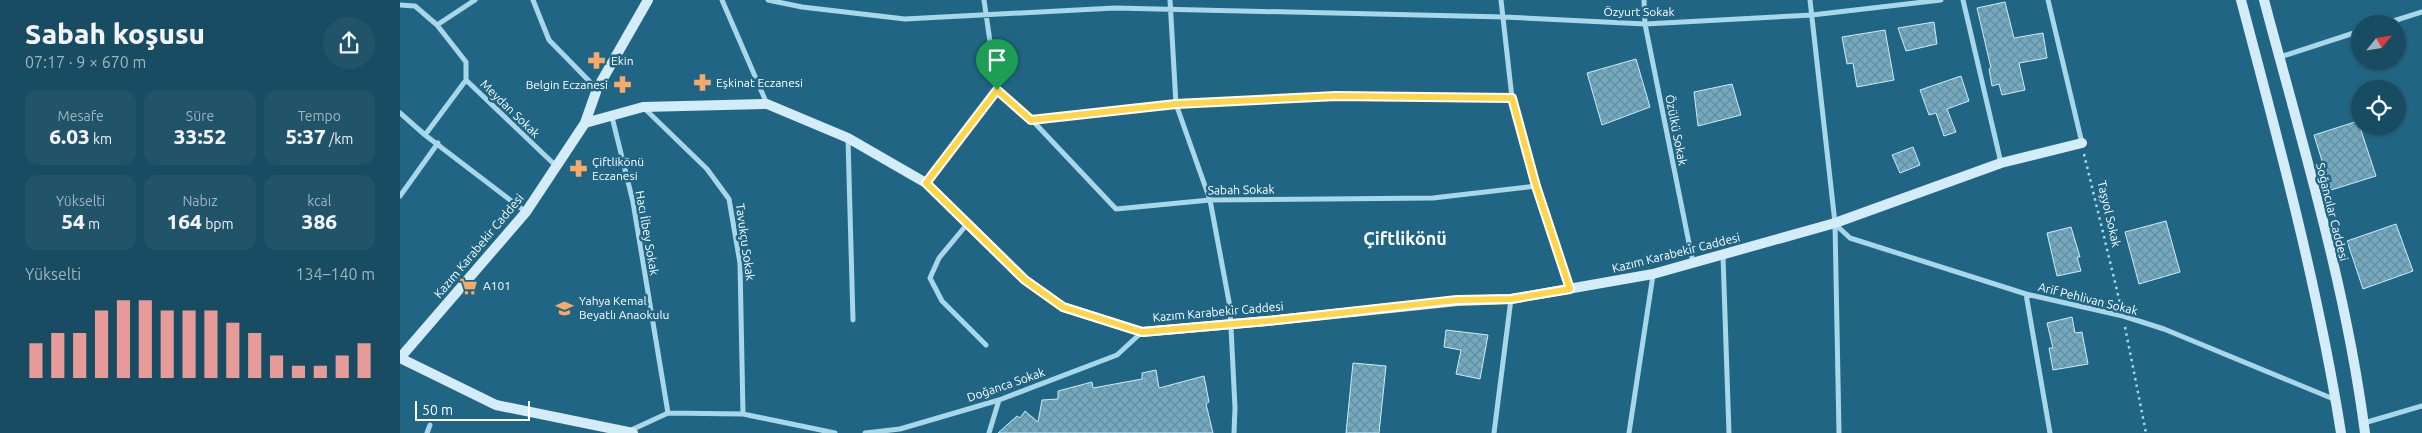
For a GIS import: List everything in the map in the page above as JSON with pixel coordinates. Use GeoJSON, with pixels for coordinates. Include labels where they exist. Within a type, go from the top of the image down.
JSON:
{"type":"FeatureCollection","features":[{"type":"Feature","properties":{"kind":"street"},"geometry":{"type":"LineString","coordinates":[[436,25],[475,0]]}},
{"type":"Feature","properties":{"kind":"street"},"geometry":{"type":"LineString","coordinates":[[533,0],[549,40],[597,89]]}},
{"type":"Feature","properties":{"kind":"street"},"geometry":{"type":"LineString","coordinates":[[585,124],[597,89],[648,0]]}},
{"type":"Feature","properties":{"kind":"street"},"geometry":{"type":"LineString","coordinates":[[722,0],[767,104]]}},
{"type":"Feature","properties":{"kind":"street","name":"Özyurt Sokak"},"geometry":{"type":"LineString","coordinates":[[768,0],[802,7],[905,19],[986,13],[1115,8],[1504,16],[1645,24],[1812,16],[1940,0]]}},
{"type":"Feature","properties":{"kind":"street"},"geometry":{"type":"LineString","coordinates":[[926,183],[997,90],[984,0]]}},
{"type":"Feature","properties":{"kind":"street"},"geometry":{"type":"LineString","coordinates":[[1170,0],[1169,10],[1176,104],[1210,200],[1233,324],[1234,433]]}},
{"type":"Feature","properties":{"kind":"street"},"geometry":{"type":"LineString","coordinates":[[1501,0],[1512,98],[1536,186],[1570,289]]}},
{"type":"Feature","properties":{"kind":"street","name":"Özülkü Sokak"},"geometry":{"type":"LineString","coordinates":[[1644,0],[1645,24],[1693,263]]}},
{"type":"Feature","properties":{"kind":"street"},"geometry":{"type":"LineString","coordinates":[[1810,0],[1834,223],[1839,433]]}},
{"type":"Feature","properties":{"kind":"street"},"geometry":{"type":"LineString","coordinates":[[1963,0],[2001,164]]}},
{"type":"Feature","properties":{"kind":"street"},"geometry":{"type":"LineString","coordinates":[[2048,0],[2082,143]]}},
{"type":"Feature","properties":{"kind":"street"},"geometry":{"type":"LineString","coordinates":[[2241,0],[2314,289],[2341,433]]}},
{"type":"Feature","properties":{"kind":"street","name":"Soğancılar Caddesi"},"geometry":{"type":"LineString","coordinates":[[2264,0],[2343,310],[2365,428]]}},
{"type":"Feature","properties":{"kind":"street","name":"Meydan Sokak"},"geometry":{"type":"LineString","coordinates":[[400,5],[415,6],[436,25],[466,62],[466,80],[555,165]]}},
{"type":"Feature","properties":{"kind":"street"},"geometry":{"type":"LineString","coordinates":[[2406,17],[2422,12]]}},
{"type":"Feature","properties":{"kind":"street"},"geometry":{"type":"LineString","coordinates":[[2279,57],[2351,34]]}},
{"type":"Feature","properties":{"kind":"street"},"geometry":{"type":"LineString","coordinates":[[425,135],[466,80]]}},
{"type":"Feature","properties":{"kind":"street","name":"Sabah Sokak"},"geometry":{"type":"LineString","coordinates":[[997,90],[1031,120],[1116,209],[1210,200],[1433,198],[1536,186]]}},
{"type":"Feature","properties":{"kind":"street"},"geometry":{"type":"LineString","coordinates":[[1031,120],[1176,104],[1336,96],[1512,98]]}},
{"type":"Feature","properties":{"kind":"street","name":"Kazım Karabekir Caddesi"},"geometry":{"type":"LineString","coordinates":[[400,358],[526,212],[555,165],[585,124],[643,107],[767,104],[848,138],[926,183],[969,223],[1025,280],[1063,307],[1142,332],[1457,300],[1511,299],[1653,274],[1724,256],[1834,223],[2001,164],[2082,143]]}},
{"type":"Feature","properties":{"kind":"street","name":"Tavukçu Sokak"},"geometry":{"type":"LineString","coordinates":[[643,107],[708,169],[729,199],[740,263],[743,414]]}},
{"type":"Feature","properties":{"kind":"street"},"geometry":{"type":"LineString","coordinates":[[400,113],[425,135],[438,143],[526,212]]}},
{"type":"Feature","properties":{"kind":"street","name":"Hacı İlbey Sokak"},"geometry":{"type":"LineString","coordinates":[[612,117],[633,202],[668,413]]}},
{"type":"Feature","properties":{"kind":"street"},"geometry":{"type":"LineString","coordinates":[[848,138],[853,320]]}},
{"type":"Feature","properties":{"kind":"street"},"geometry":{"type":"LineString","coordinates":[[400,196],[438,143]]}},
{"type":"Feature","properties":{"kind":"street"},"geometry":{"type":"LineString","coordinates":[[969,223],[939,258],[930,278],[942,301],[986,344]]}},
{"type":"Feature","properties":{"kind":"street","name":"Arif Pehlivan Sokak"},"geometry":{"type":"LineString","coordinates":[[1834,223],[1850,238],[2026,294],[2123,316],[2164,329],[2336,400]]}},
{"type":"Feature","properties":{"kind":"street"},"geometry":{"type":"LineString","coordinates":[[1724,256],[1729,433]]}},
{"type":"Feature","properties":{"kind":"street"},"geometry":{"type":"LineString","coordinates":[[1629,433],[1653,274]]}},
{"type":"Feature","properties":{"kind":"street"},"geometry":{"type":"LineString","coordinates":[[2026,294],[2050,433]]}},
{"type":"Feature","properties":{"kind":"street"},"geometry":{"type":"LineString","coordinates":[[1494,433],[1511,299]]}},
{"type":"Feature","properties":{"kind":"street","name":"Doğanca Sokak"},"geometry":{"type":"LineString","coordinates":[[865,433],[900,429],[999,400],[1117,355],[1142,332]]}},
{"type":"Feature","properties":{"kind":"street"},"geometry":{"type":"LineString","coordinates":[[400,358],[496,405],[631,432],[668,413],[743,414],[835,433]]}},
{"type":"Feature","properties":{"kind":"street"},"geometry":{"type":"LineString","coordinates":[[989,433],[999,400]]}},
{"type":"Feature","properties":{"kind":"street"},"geometry":{"type":"LineString","coordinates":[[2365,428],[2422,406]]}},
{"type":"Feature","properties":{"kind":"street"},"geometry":{"type":"LineString","coordinates":[[427,433],[430,425]]}},
{"type":"Feature","properties":{"kind":"path","name":"Taşyol Sokak"},"geometry":{"type":"LineString","coordinates":[[2082,143],[2123,316],[2146,433]]}},
{"type":"Feature","properties":{"kind":"building"},"geometry":{"type":"Polygon","coordinates":[[[2005,2],[2014,38],[2043,33],[2047,58],[2019,63],[2025,90],[2002,95],[1999,84],[1992,86],[1989,69],[1991,68],[1977,8],[2005,2]]]}},
{"type":"Feature","properties":{"kind":"building"},"geometry":{"type":"Polygon","coordinates":[[[1934,22],[1937,44],[1906,51],[1898,28],[1934,22]]]}},
{"type":"Feature","properties":{"kind":"building"},"geometry":{"type":"Polygon","coordinates":[[[1885,30],[1894,80],[1857,87],[1853,63],[1847,64],[1842,37],[1885,30]]]}},
{"type":"Feature","properties":{"kind":"building"},"geometry":{"type":"Polygon","coordinates":[[[1636,59],[1650,107],[1602,125],[1587,73],[1636,59]]]}},
{"type":"Feature","properties":{"kind":"building"},"geometry":{"type":"Polygon","coordinates":[[[1961,76],[1969,101],[1947,109],[1956,132],[1944,136],[1936,113],[1929,115],[1920,90],[1961,76]]]}},
{"type":"Feature","properties":{"kind":"building"},"geometry":{"type":"Polygon","coordinates":[[[1732,84],[1741,115],[1698,126],[1694,92],[1732,84]]]}},
{"type":"Feature","properties":{"kind":"building"},"geometry":{"type":"Polygon","coordinates":[[[2351,123],[2351,135],[2363,135],[2376,176],[2331,190],[2314,135],[2351,123]]]}},
{"type":"Feature","properties":{"kind":"building"},"geometry":{"type":"Polygon","coordinates":[[[1913,147],[1920,165],[1900,173],[1892,155],[1913,147]]]}},
{"type":"Feature","properties":{"kind":"building"},"geometry":{"type":"Polygon","coordinates":[[[2166,221],[2180,272],[2139,284],[2125,232],[2166,221]]]}},
{"type":"Feature","properties":{"kind":"building"},"geometry":{"type":"Polygon","coordinates":[[[2396,224],[2413,271],[2363,289],[2347,241],[2396,224]]]}},
{"type":"Feature","properties":{"kind":"building"},"geometry":{"type":"Polygon","coordinates":[[[2071,227],[2080,257],[2077,257],[2081,271],[2057,276],[2047,233],[2071,227]]]}},
{"type":"Feature","properties":{"kind":"building"},"geometry":{"type":"Polygon","coordinates":[[[2072,317],[2075,333],[2082,332],[2088,364],[2053,370],[2049,348],[2053,348],[2047,323],[2072,317]]]}},
{"type":"Feature","properties":{"kind":"building"},"geometry":{"type":"Polygon","coordinates":[[[1446,330],[1488,335],[1480,379],[1456,374],[1461,350],[1444,347],[1446,330]]]}},
{"type":"Feature","properties":{"kind":"building"},"geometry":{"type":"Polygon","coordinates":[[[1353,363],[1386,366],[1379,433],[1346,433],[1353,363]]]}},
{"type":"Feature","properties":{"kind":"building"},"geometry":{"type":"Polygon","coordinates":[[[1156,370],[1159,388],[1204,376],[1209,402],[1206,404],[1213,433],[998,433],[1017,416],[1020,418],[1025,411],[1038,422],[1042,400],[1058,399],[1058,391],[1092,382],[1093,388],[1142,379],[1142,373],[1156,370]]]}},
{"type":"Feature","properties":{"kind":"place","name":"Ekin"},"geometry":{"type":"Point","coordinates":[597,61]}},
{"type":"Feature","properties":{"kind":"place","name":"Eşkinat Eczanesi"},"geometry":{"type":"Point","coordinates":[702,83]}},
{"type":"Feature","properties":{"kind":"place","name":"Belgin Eczanesi"},"geometry":{"type":"Point","coordinates":[622,85]}},
{"type":"Feature","properties":{"kind":"place","name":"Çiftlikönü Eczanesi"},"geometry":{"type":"Point","coordinates":[578,169]}},
{"type":"Feature","properties":{"kind":"place","name":"A101"},"geometry":{"type":"Point","coordinates":[469,286]}},
{"type":"Feature","properties":{"kind":"place","name":"Yahya Kemal Beyatlı Anaokulu"},"geometry":{"type":"Point","coordinates":[565,308]}},
{"type":"Feature","properties":{"kind":"district","name":"Çiftlikönü"},"geometry":{"type":"Point","coordinates":[1405,239]}},
{"type":"Feature","properties":{"kind":"route"},"geometry":{"type":"LineString","coordinates":[[997,90],[1031,120],[1176,104],[1336,96],[1512,98],[1536,186],[1570,289],[1511,299],[1457,300],[1267,321],[1142,332],[1063,307],[1025,280],[969,223],[926,183],[997,90]]}}]}
